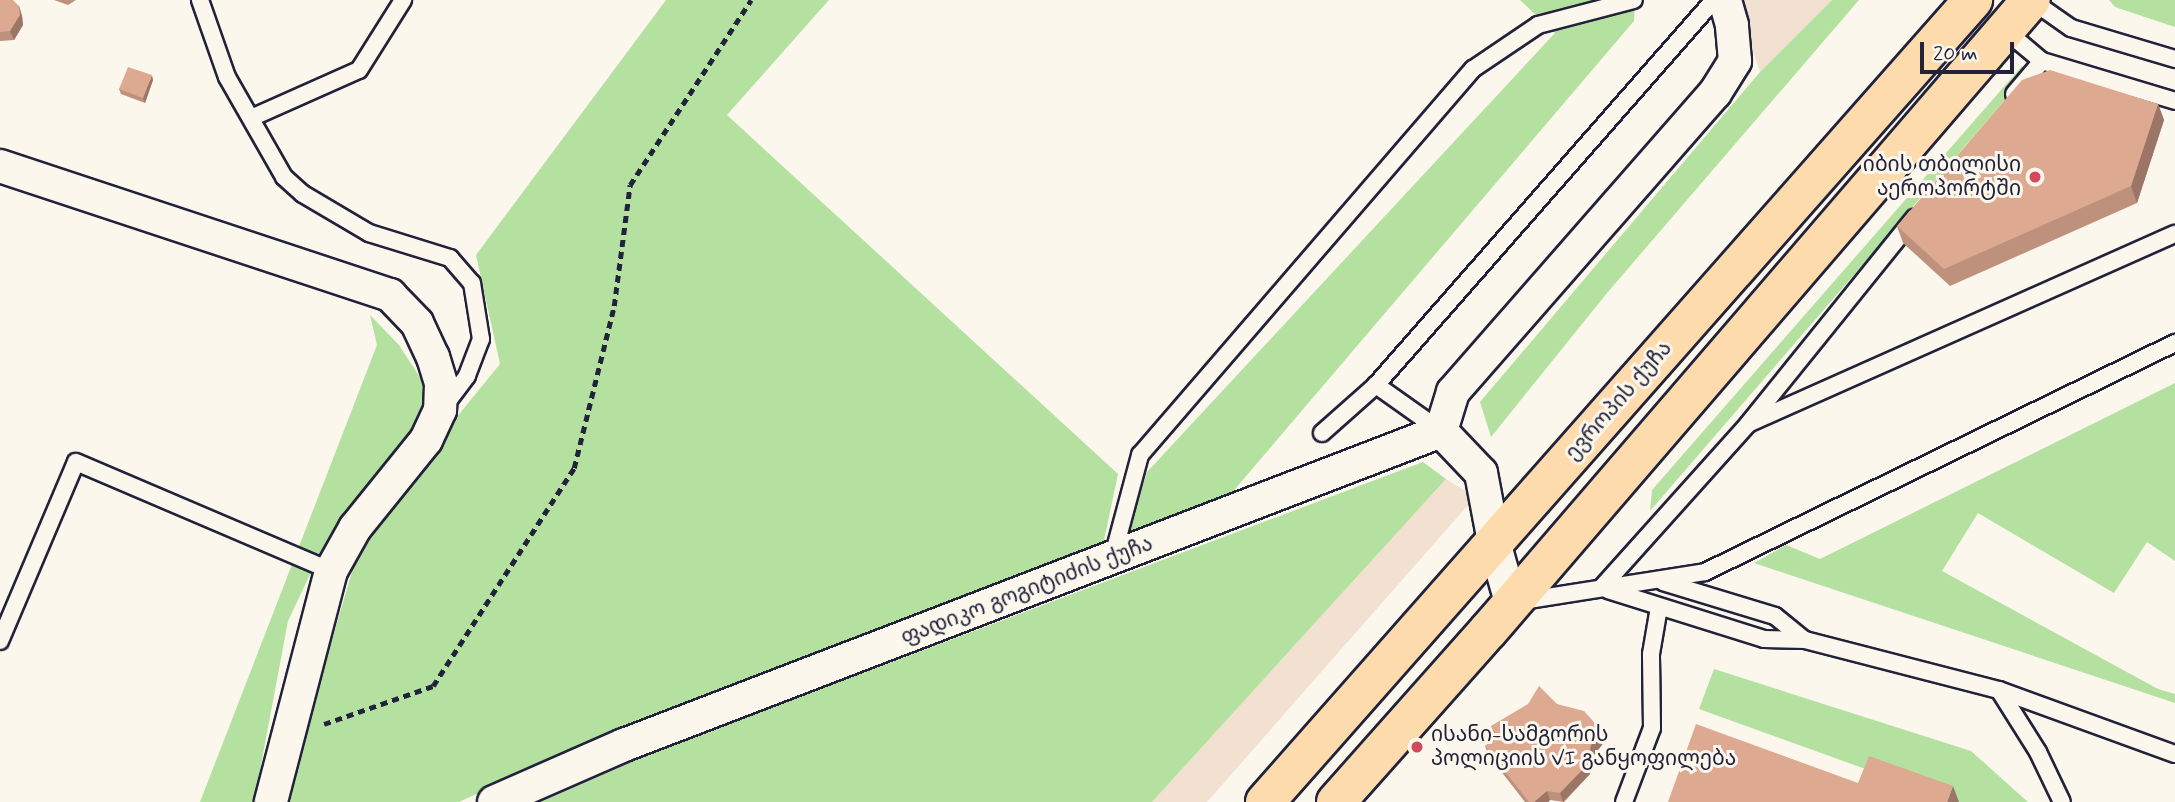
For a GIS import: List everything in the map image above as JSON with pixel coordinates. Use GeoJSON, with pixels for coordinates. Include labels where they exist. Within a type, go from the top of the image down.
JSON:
{"type":"FeatureCollection","features":[{"type":"Feature","properties":{"kind":"main road","name":"ევროპის ქუჩა"},"geometry":{"type":"LineString","coordinates":[[1265,802],[1973,0]]}},
{"type":"Feature","properties":{"kind":"main road"},"geometry":{"type":"LineString","coordinates":[[1336,802],[2031,0]]}},
{"type":"Feature","properties":{"kind":"street"},"geometry":{"type":"LineString","coordinates":[[1511,603],[1494,542],[1481,472],[1441,431],[1453,392],[1715,93],[1735,61],[1732,25],[1725,0]]}},
{"type":"Feature","properties":{"kind":"street"},"geometry":{"type":"LineString","coordinates":[[0,166],[390,295],[417,323],[433,357],[441,384],[440,410],[426,440],[355,528],[331,571],[271,802]]}},
{"type":"Feature","properties":{"kind":"street","name":"ფადიკო გოგიტიძის ქუჩა"},"geometry":{"type":"LineString","coordinates":[[494,802],[624,745],[1441,431]]}},
{"type":"Feature","properties":{"kind":"lane"},"geometry":{"type":"LineString","coordinates":[[200,0],[227,77],[284,177],[303,194],[369,233],[450,258],[472,283],[481,339],[467,376],[440,410]]}},
{"type":"Feature","properties":{"kind":"lane"},"geometry":{"type":"LineString","coordinates":[[251,118],[359,70],[403,0]]}},
{"type":"Feature","properties":{"kind":"lane"},"geometry":{"type":"LineString","coordinates":[[1112,559],[1140,455],[1473,69],[1538,25],[1634,0]]}},
{"type":"Feature","properties":{"kind":"lane"},"geometry":{"type":"LineString","coordinates":[[1322,433],[1376,385],[1714,0]]}},
{"type":"Feature","properties":{"kind":"lane"},"geometry":{"type":"LineString","coordinates":[[2031,0],[2071,28],[2175,60]]}},
{"type":"Feature","properties":{"kind":"lane"},"geometry":{"type":"LineString","coordinates":[[2005,30],[2042,61],[2175,101]]}},
{"type":"Feature","properties":{"kind":"lane"},"geometry":{"type":"LineString","coordinates":[[2007,103],[2042,61]]}},
{"type":"Feature","properties":{"kind":"lane"},"geometry":{"type":"LineString","coordinates":[[1601,588],[1748,424],[1921,210]]}},
{"type":"Feature","properties":{"kind":"lane"},"geometry":{"type":"LineString","coordinates":[[1748,424],[2175,234]]}},
{"type":"Feature","properties":{"kind":"lane"},"geometry":{"type":"LineString","coordinates":[[1511,603],[1705,572],[2175,343]]}},
{"type":"Feature","properties":{"kind":"lane"},"geometry":{"type":"LineString","coordinates":[[1376,385],[1441,431]]}},
{"type":"Feature","properties":{"kind":"lane"},"geometry":{"type":"LineString","coordinates":[[0,641],[76,462],[331,571]]}},
{"type":"Feature","properties":{"kind":"lane"},"geometry":{"type":"LineString","coordinates":[[1661,581],[1775,616],[1805,640]]}},
{"type":"Feature","properties":{"kind":"lane"},"geometry":{"type":"LineString","coordinates":[[1601,588],[1764,639],[1805,640],[1999,690],[2175,754]]}},
{"type":"Feature","properties":{"kind":"lane"},"geometry":{"type":"LineString","coordinates":[[1624,802],[1651,728],[1651,654],[1659,607]]}},
{"type":"Feature","properties":{"kind":"lane"},"geometry":{"type":"LineString","coordinates":[[1999,690],[2038,752],[2062,802]]}},
{"type":"Feature","properties":{"kind":"path"},"geometry":{"type":"LineString","coordinates":[[287,737],[433,686],[574,468],[614,306],[630,185],[751,0]]}},
{"type":"Feature","properties":{"kind":"shaded area"},"geometry":{"type":"Polygon","coordinates":[[[1736,0],[1832,0],[1760,72],[1736,0]]]}},
{"type":"Feature","properties":{"kind":"shaded area"},"geometry":{"type":"Polygon","coordinates":[[[1446,479],[1475,497],[1207,802],[1152,802],[1446,479]]]}},
{"type":"Feature","properties":{"kind":"green space"},"geometry":{"type":"Polygon","coordinates":[[[666,0],[829,0],[727,115],[1118,474],[1103,545],[632,722],[459,802],[285,802],[355,561],[438,440],[500,364],[476,255],[666,0]]]}},
{"type":"Feature","properties":{"kind":"green space"},"geometry":{"type":"Polygon","coordinates":[[[1520,0],[1635,0],[1634,21],[1230,495],[1128,532],[1147,472],[1555,33],[1520,0]]]}},
{"type":"Feature","properties":{"kind":"green space"},"geometry":{"type":"Polygon","coordinates":[[[1832,0],[1859,0],[1607,293],[1491,437],[1480,402],[1760,72],[1832,0]]]}},
{"type":"Feature","properties":{"kind":"green space"},"geometry":{"type":"Polygon","coordinates":[[[2109,0],[2175,0],[2175,27],[2115,7],[2109,0]]]}},
{"type":"Feature","properties":{"kind":"green space"},"geometry":{"type":"Polygon","coordinates":[[[2022,66],[2029,72],[1650,511],[1652,490],[2022,66]]]}},
{"type":"Feature","properties":{"kind":"green space"},"geometry":{"type":"Polygon","coordinates":[[[370,315],[399,345],[421,379],[425,402],[416,434],[369,496],[322,549],[288,621],[254,802],[200,802],[377,345],[370,315]]]}},
{"type":"Feature","properties":{"kind":"green space"},"geometry":{"type":"Polygon","coordinates":[[[2175,383],[2175,561],[2147,542],[2114,593],[1978,513],[1942,571],[2158,689],[2175,694],[2175,703],[1754,563],[1786,545],[1820,559],[2175,383]]]}},
{"type":"Feature","properties":{"kind":"green space"},"geometry":{"type":"Polygon","coordinates":[[[1423,462],[1446,479],[1152,802],[541,802],[661,749],[1423,462]]]}},
{"type":"Feature","properties":{"kind":"green space"},"geometry":{"type":"Polygon","coordinates":[[[1714,669],[1971,751],[2028,802],[1957,802],[1699,709],[1714,669]]]}},
{"type":"Feature","properties":{"kind":"building"},"geometry":{"type":"Polygon","coordinates":[[[0,0],[13,0],[19,6],[20,15],[10,31],[0,32],[0,0]]]}},
{"type":"Feature","properties":{"kind":"building"},"geometry":{"type":"Polygon","coordinates":[[[128,67],[152,75],[143,98],[119,89],[128,67]]]}},
{"type":"Feature","properties":{"kind":"building"},"geometry":{"type":"Polygon","coordinates":[[[2050,70],[2158,104],[2131,186],[1944,269],[1897,226],[2022,80],[2050,70]]]}},
{"type":"Feature","properties":{"kind":"building"},"geometry":{"type":"Polygon","coordinates":[[[1539,686],[1557,704],[1584,711],[1602,731],[1591,745],[1587,765],[1560,793],[1547,791],[1534,802],[1529,802],[1485,746],[1498,737],[1491,726],[1528,704],[1539,686]]]}},
{"type":"Feature","properties":{"kind":"building"},"geometry":{"type":"Polygon","coordinates":[[[1696,724],[1858,783],[1869,756],[1953,786],[1947,802],[1668,802],[1696,724]]]}},
{"type":"Feature","properties":{"kind":"place","name":"იბის თბილისი აეროპორტში"},"geometry":{"type":"Point","coordinates":[2035,177]}},
{"type":"Feature","properties":{"kind":"place","name":"ისანი-სამგორის პოლიციის VI განყოფილება"},"geometry":{"type":"Point","coordinates":[1417,747]}}]}
